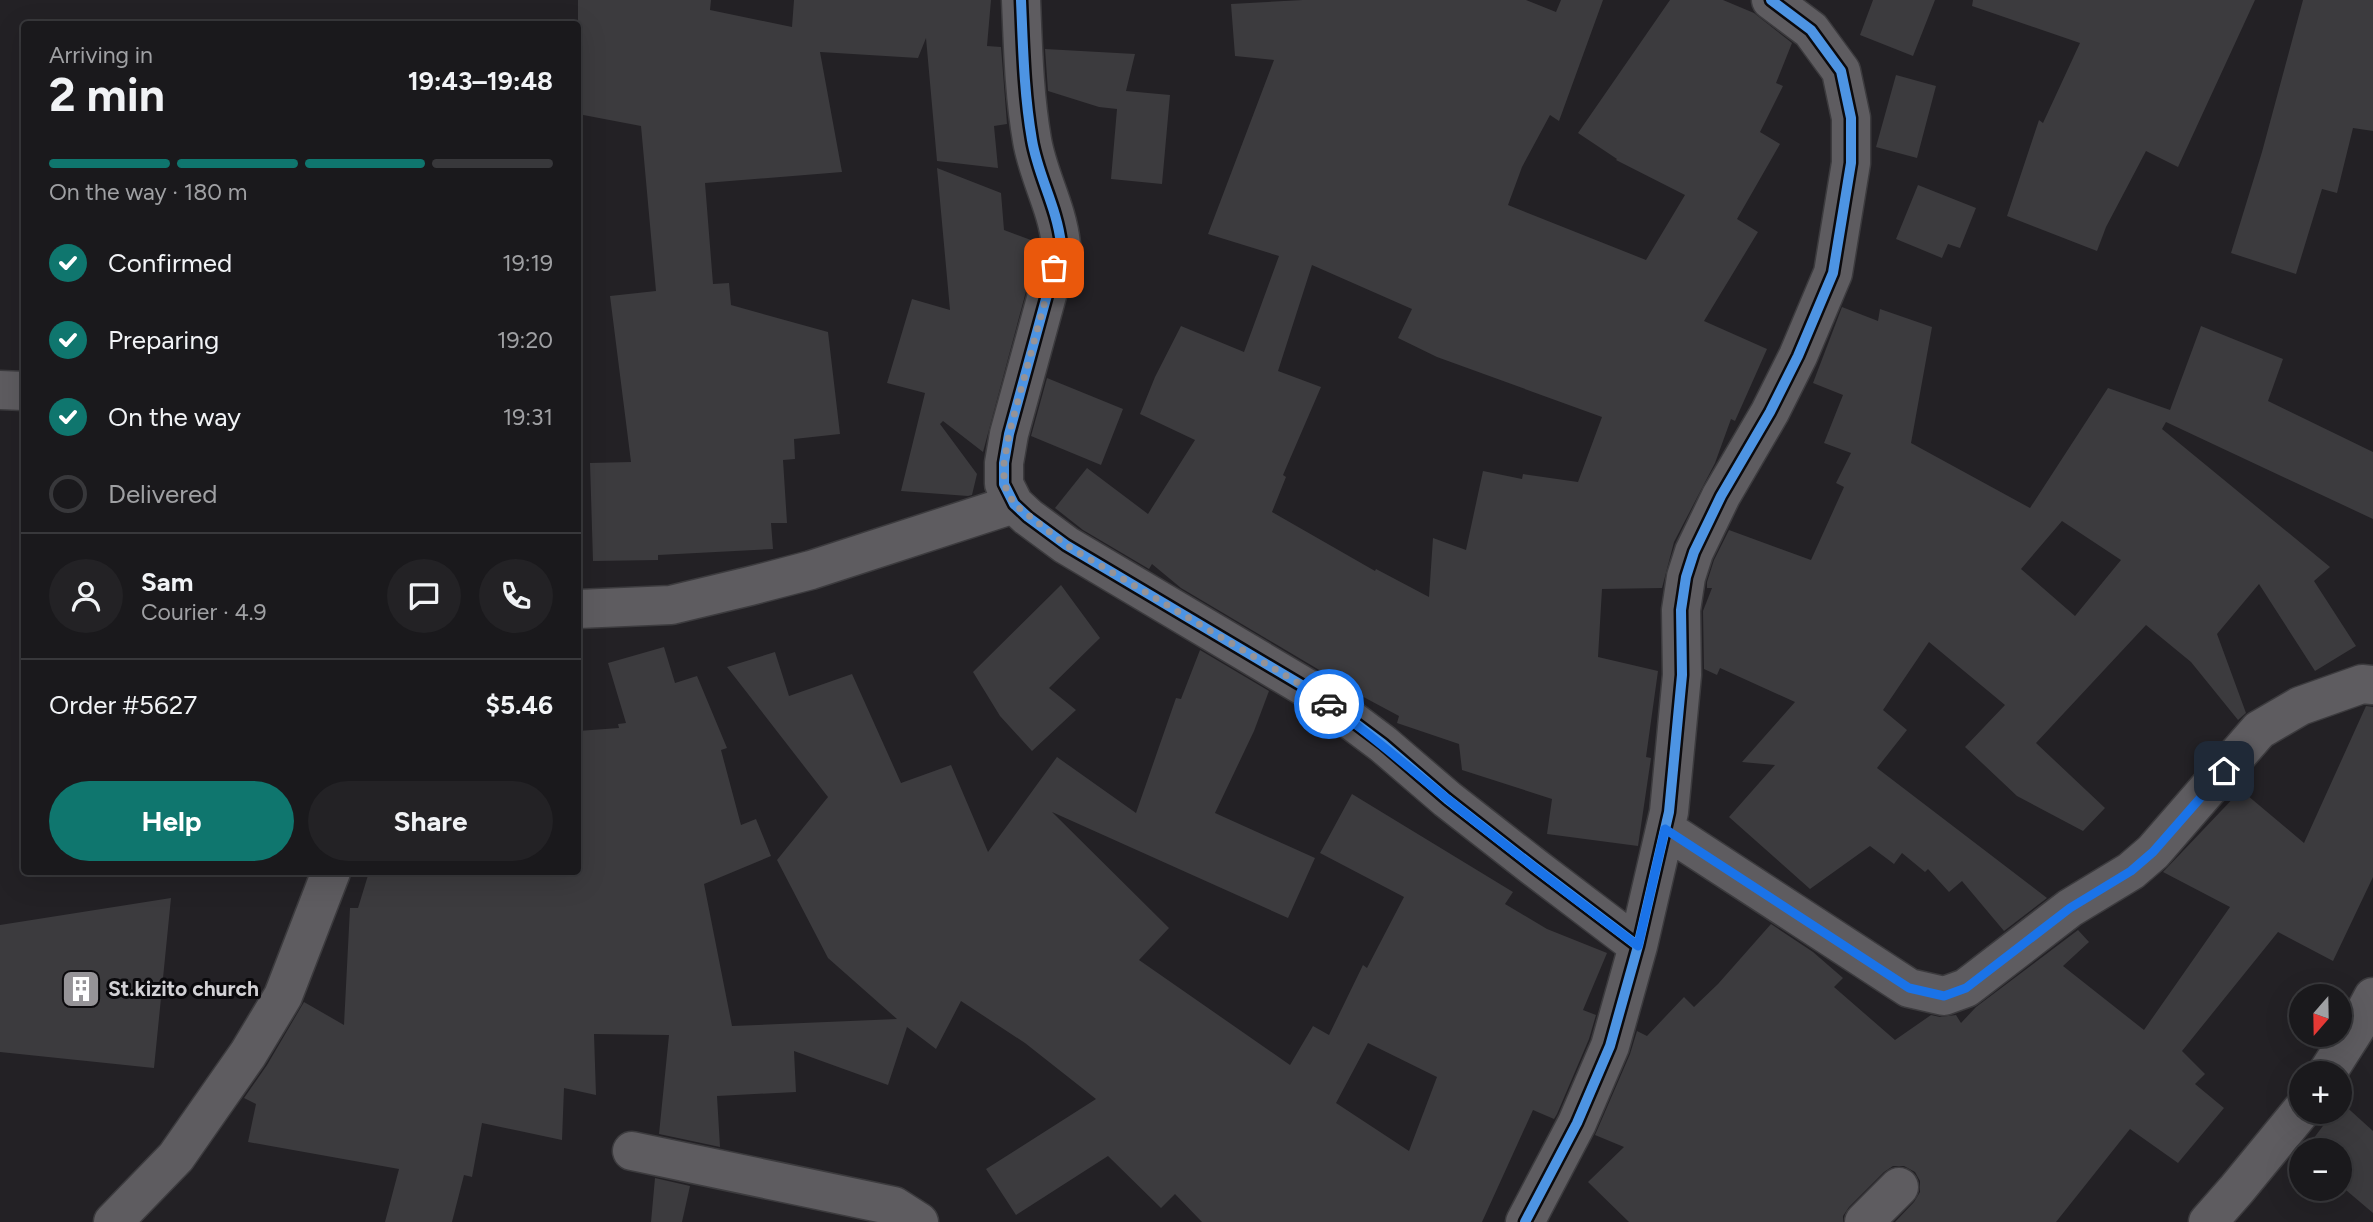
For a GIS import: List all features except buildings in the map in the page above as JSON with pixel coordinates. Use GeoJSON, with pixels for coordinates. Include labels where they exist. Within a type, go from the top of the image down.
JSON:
{"type":"FeatureCollection","features":[{"type":"Feature","properties":{"kind":"street"},"geometry":{"type":"LineString","coordinates":[[1021,0],[1024,71],[1032,143],[1059,221],[1060,244],[1009,434],[1004,484],[1014,504],[1066,545],[1315,693],[1638,946]]}},
{"type":"Feature","properties":{"kind":"street"},"geometry":{"type":"LineString","coordinates":[[1525,1222],[1577,1123],[1611,1046],[1638,946],[1669,812],[1682,675],[1681,610],[1686,577],[1694,552],[1721,496],[1770,412],[1798,356],[1833,273],[1851,163],[1851,118],[1841,71],[1811,30],[1771,0]]}},
{"type":"Feature","properties":{"kind":"street"},"geometry":{"type":"LineString","coordinates":[[0,390],[21,391]]}},
{"type":"Feature","properties":{"kind":"street"},"geometry":{"type":"LineString","coordinates":[[581,609],[671,605],[750,586],[811,570],[1014,504]]}},
{"type":"Feature","properties":{"kind":"street"},"geometry":{"type":"LineString","coordinates":[[1665,829],[1900,983],[1909,988],[1944,996],[1966,988],[2070,908],[2131,871],[2153,852],[2259,730],[2300,706],[2362,684],[2373,685]]}},
{"type":"Feature","properties":{"kind":"street"},"geometry":{"type":"LineString","coordinates":[[113,1222],[176,1157],[248,1054],[283,996],[330,875]]}},
{"type":"Feature","properties":{"kind":"street"},"geometry":{"type":"LineString","coordinates":[[2335,1061],[2373,997]]}},
{"type":"Feature","properties":{"kind":"street"},"geometry":{"type":"LineString","coordinates":[[2208,1222],[2290,1124]]}},
{"type":"Feature","properties":{"kind":"street"},"geometry":{"type":"LineString","coordinates":[[632,1151],[894,1206],[919,1222]]}},
{"type":"Feature","properties":{"kind":"street"},"geometry":{"type":"LineString","coordinates":[[1864,1222],[1899,1187]]}},
{"type":"Feature","properties":{"kind":"cycle path"},"geometry":{"type":"LineString","coordinates":[[1021,0],[1029,123],[1038,166],[1056,217],[1061,244],[1009,434],[1004,484],[1014,504],[1066,545],[1315,693],[1638,946]]}},
{"type":"Feature","properties":{"kind":"cycle path"},"geometry":{"type":"LineString","coordinates":[[1525,1222],[1577,1123],[1610,1046],[1638,946],[1669,812],[1682,675],[1681,610],[1686,577],[1694,552],[1721,496],[1770,412],[1798,356],[1833,273],[1851,163],[1851,118],[1841,71],[1811,30],[1771,0]]}},
{"type":"Feature","properties":{"kind":"way so far"},"geometry":{"type":"LineString","coordinates":[[1054,268],[1009,434],[1004,463],[1004,484],[1014,504],[1066,545],[1315,693],[1329,704]]}},
{"type":"Feature","properties":{"kind":"place","name":"St.kizito church"},"geometry":{"type":"Point","coordinates":[81,989]}},
{"type":"Feature","properties":{"kind":"route"},"geometry":{"type":"LineString","coordinates":[[1329,704],[1638,946],[1665,829],[1883,973],[1909,988],[1944,996],[1966,988],[2070,908],[2131,871],[2153,852],[2224,771]]}}]}
